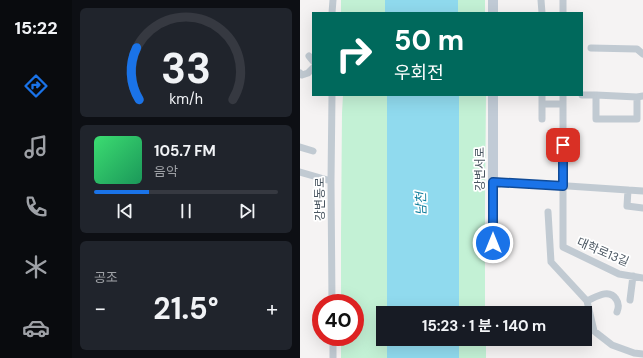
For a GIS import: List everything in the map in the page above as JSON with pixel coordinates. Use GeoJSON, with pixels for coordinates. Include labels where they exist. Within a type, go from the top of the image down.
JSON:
{"type":"FeatureCollection","features":[{"type":"Feature","properties":{"kind":"street"},"geometry":{"type":"LineString","coordinates":[[332,0],[332,12]]}},
{"type":"Feature","properties":{"kind":"street"},"geometry":{"type":"LineString","coordinates":[[493,0],[493,12]]}},
{"type":"Feature","properties":{"kind":"street"},"geometry":{"type":"LineString","coordinates":[[542,0],[542,12]]}},
{"type":"Feature","properties":{"kind":"street"},"geometry":{"type":"LineString","coordinates":[[563,12],[564,0]]}},
{"type":"Feature","properties":{"kind":"street"},"geometry":{"type":"LineString","coordinates":[[591,48],[637,49],[643,54]]}},
{"type":"Feature","properties":{"kind":"street"},"geometry":{"type":"LineString","coordinates":[[300,74],[308,73],[312,69]]}},
{"type":"Feature","properties":{"kind":"street"},"geometry":{"type":"LineString","coordinates":[[583,95],[596,95],[640,96],[637,119],[596,119],[596,95]]}},
{"type":"Feature","properties":{"kind":"street","name":"강변동로"},"geometry":{"type":"LineString","coordinates":[[332,96],[332,294]]}},
{"type":"Feature","properties":{"kind":"street","name":"강변서로"},"geometry":{"type":"LineString","coordinates":[[493,96],[493,243]]}},
{"type":"Feature","properties":{"kind":"street"},"geometry":{"type":"LineString","coordinates":[[542,96],[542,119]]}},
{"type":"Feature","properties":{"kind":"street","name":"대학로13길"},"geometry":{"type":"LineString","coordinates":[[563,96],[563,247],[619,274],[643,278]]}},
{"type":"Feature","properties":{"kind":"street"},"geometry":{"type":"LineString","coordinates":[[542,104],[563,104]]}},
{"type":"Feature","properties":{"kind":"street"},"geometry":{"type":"LineString","coordinates":[[300,147],[313,151]]}},
{"type":"Feature","properties":{"kind":"street"},"geometry":{"type":"LineString","coordinates":[[300,172],[331,181]]}},
{"type":"Feature","properties":{"kind":"street"},"geometry":{"type":"LineString","coordinates":[[493,182],[643,192]]}},
{"type":"Feature","properties":{"kind":"street"},"geometry":{"type":"LineString","coordinates":[[628,190],[627,206],[643,208]]}},
{"type":"Feature","properties":{"kind":"street"},"geometry":{"type":"LineString","coordinates":[[548,212],[551,262],[587,301],[594,331],[612,345],[634,353],[643,354]]}},
{"type":"Feature","properties":{"kind":"street"},"geometry":{"type":"LineString","coordinates":[[630,300],[633,276]]}},
{"type":"Feature","properties":{"kind":"street"},"geometry":{"type":"LineString","coordinates":[[587,301],[601,295],[608,294],[614,296],[618,301],[619,307],[617,312]]}},
{"type":"Feature","properties":{"kind":"street"},"geometry":{"type":"LineString","coordinates":[[333,346],[333,358]]}},
{"type":"Feature","properties":{"kind":"green space"},"geometry":{"type":"Polygon","coordinates":[[[341,0],[385,0],[385,12],[341,12],[341,0]]]}},
{"type":"Feature","properties":{"kind":"green space"},"geometry":{"type":"Polygon","coordinates":[[[458,0],[485,0],[485,12],[458,12],[458,0]]]}},
{"type":"Feature","properties":{"kind":"green space"},"geometry":{"type":"Polygon","coordinates":[[[343,96],[387,96],[387,306],[376,306],[376,346],[387,346],[387,358],[341,358],[341,346],[364,346],[364,294],[341,294],[343,96]]]}},
{"type":"Feature","properties":{"kind":"green space"},"geometry":{"type":"Polygon","coordinates":[[[459,96],[486,96],[485,306],[459,306],[459,96]]]}},
{"type":"Feature","properties":{"kind":"green space"},"geometry":{"type":"Polygon","coordinates":[[[459,346],[486,346],[486,358],[459,358],[459,346]]]}},
{"type":"Feature","properties":{"kind":"water"},"geometry":{"type":"Polygon","coordinates":[[[385,0],[458,0],[458,12],[385,12],[385,0]]]}},
{"type":"Feature","properties":{"kind":"water","name":"남천"},"geometry":{"type":"Polygon","coordinates":[[[387,96],[459,96],[459,306],[387,306],[387,96]]]}},
{"type":"Feature","properties":{"kind":"water"},"geometry":{"type":"Polygon","coordinates":[[[387,346],[459,346],[459,358],[387,358],[387,346]]]}},
{"type":"Feature","properties":{"kind":"route"},"geometry":{"type":"LineString","coordinates":[[493,243],[493,182],[563,186],[563,145]]}}]}
